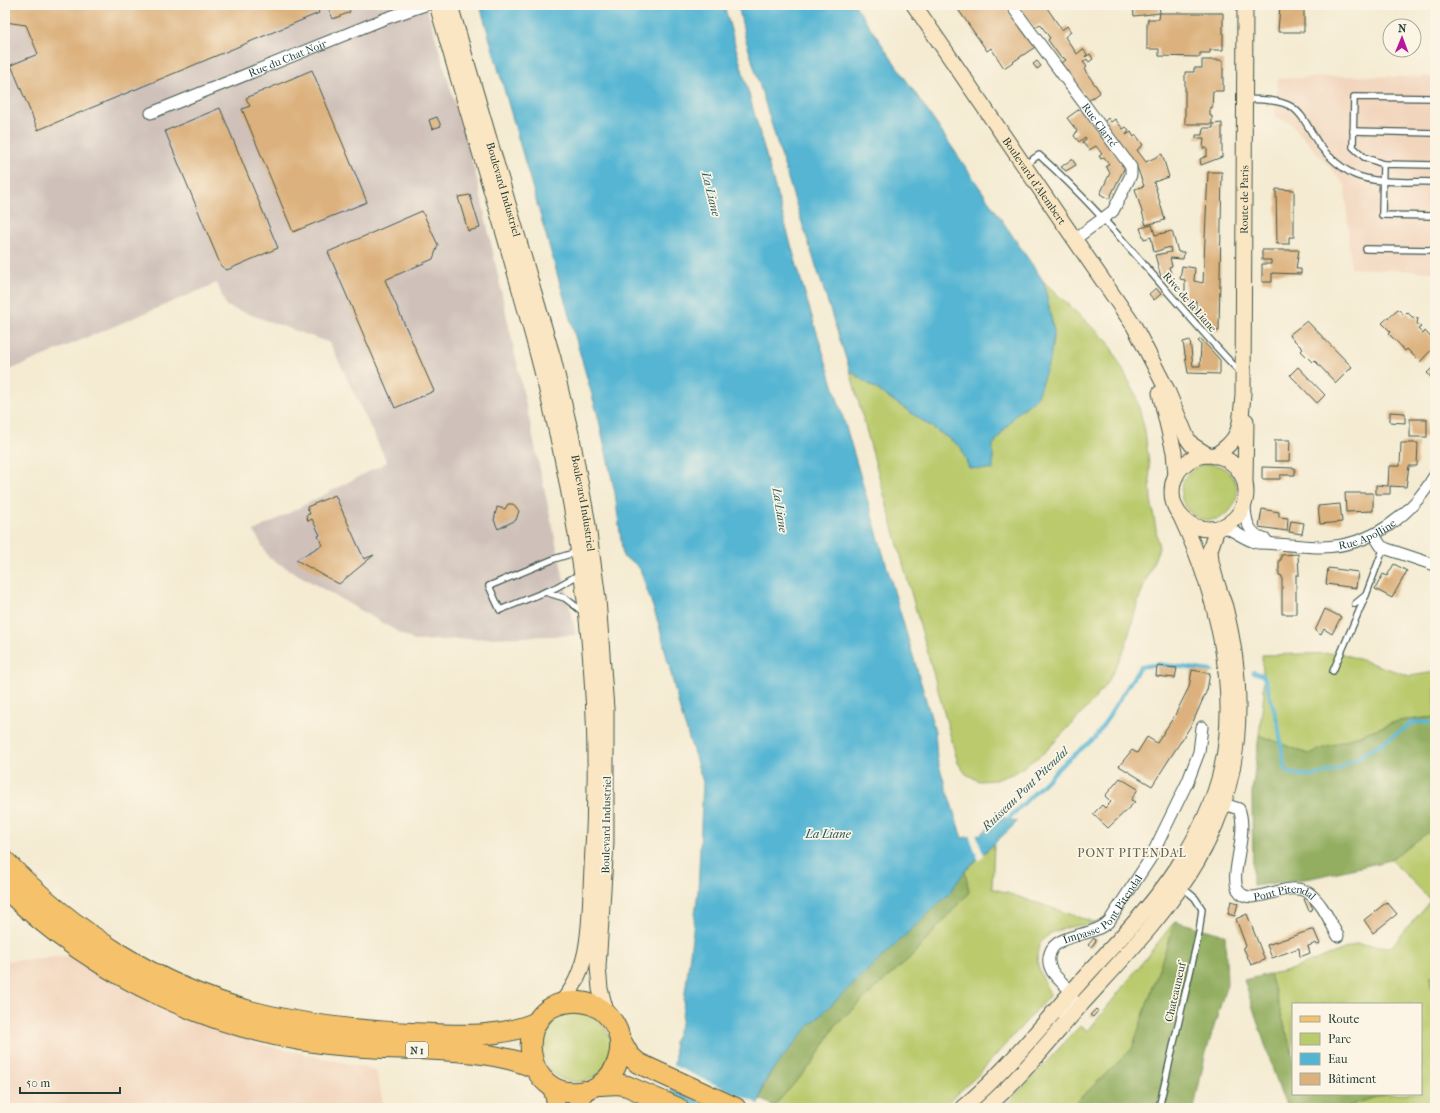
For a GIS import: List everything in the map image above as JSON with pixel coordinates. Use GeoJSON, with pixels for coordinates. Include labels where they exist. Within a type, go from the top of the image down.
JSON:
{"type":"FeatureCollection","features":[{"type":"Feature","properties":{"kind":"highway","name":"N 1"},"geometry":{"type":"LineString","coordinates":[[5,862],[63,937],[122,975],[172,1001],[213,1008],[262,1023],[297,1040],[346,1046],[475,1053],[507,1059],[535,1068]]}},
{"type":"Feature","properties":{"kind":"highway","name":"N 1"},"geometry":{"type":"LineString","coordinates":[[5,888],[39,907]]}},
{"type":"Feature","properties":{"kind":"highway"},"geometry":{"type":"LineString","coordinates":[[678,1108],[637,1089],[618,1084],[587,1095],[569,1092],[551,1085],[541,1077],[535,1068],[530,1053],[530,1042],[537,1022],[547,1012],[559,1005],[569,1002],[582,1002],[597,1008],[607,1015],[616,1028],[620,1039],[632,1058],[647,1068],[736,1108]]}},
{"type":"Feature","properties":{"kind":"highway","name":"N 1"},"geometry":{"type":"LineString","coordinates":[[262,1023],[451,1035],[508,1031],[537,1022]]}},
{"type":"Feature","properties":{"kind":"highway"},"geometry":{"type":"LineString","coordinates":[[587,1095],[610,1076],[616,1066],[620,1053],[620,1039]]}},
{"type":"Feature","properties":{"kind":"main road"},"geometry":{"type":"LineString","coordinates":[[551,1085],[557,1108]]}},
{"type":"Feature","properties":{"kind":"street","name":"Rue du Chat Noir"},"geometry":{"type":"LineString","coordinates":[[151,113],[384,19],[425,5]]}},
{"type":"Feature","properties":{"kind":"street","name":"Boulevard Industriel"},"geometry":{"type":"LineString","coordinates":[[437,5],[542,369],[564,467],[588,554],[581,573],[586,616],[594,748],[594,838],[590,906],[585,953],[580,974],[574,988],[559,1005]]}},
{"type":"Feature","properties":{"kind":"street","name":"Boulevard Industriel"},"geometry":{"type":"LineString","coordinates":[[450,5],[552,352],[576,456],[588,554],[601,637],[606,717],[606,843],[598,967],[600,989],[607,1015]]}},
{"type":"Feature","properties":{"kind":"street","name":"Boulevard d'Alembert"},"geometry":{"type":"LineString","coordinates":[[914,5],[1134,326],[1167,390],[1187,438],[1192,445],[1211,455]]}},
{"type":"Feature","properties":{"kind":"street","name":"Rue Clarté"},"geometry":{"type":"LineString","coordinates":[[1011,5],[1131,167],[1131,175],[1116,206],[1103,219],[1075,239]]}},
{"type":"Feature","properties":{"kind":"street","name":"Route de Paris"},"geometry":{"type":"LineString","coordinates":[[1245,5],[1242,375],[1246,436],[1245,481]]}},
{"type":"Feature","properties":{"kind":"street","name":"Boulevard d'Alembert"},"geometry":{"type":"LineString","coordinates":[[1152,359],[1173,448],[1176,476]]}},
{"type":"Feature","properties":{"kind":"street","name":"Route de Paris"},"geometry":{"type":"LineString","coordinates":[[1211,455],[1231,444],[1237,436],[1243,394]]}},
{"type":"Feature","properties":{"kind":"street"},"geometry":{"type":"LineString","coordinates":[[962,1108],[994,1078],[1158,895],[1177,869],[1205,818],[1222,765],[1227,718],[1223,654],[1209,591],[1181,517],[1174,505],[1172,496],[1173,486],[1176,476],[1181,468],[1189,461],[1211,455],[1232,463],[1241,472],[1245,481],[1245,503],[1235,519],[1220,528],[1205,529],[1196,527],[1181,517]]}},
{"type":"Feature","properties":{"kind":"street","name":"Rue Apolline"},"geometry":{"type":"LineString","coordinates":[[1220,528],[1252,542],[1320,547],[1354,542],[1374,534],[1396,521],[1413,506],[1426,490],[1435,475]]}},
{"type":"Feature","properties":{"kind":"street","name":"Rue Apolline"},"geometry":{"type":"LineString","coordinates":[[1245,503],[1247,523],[1253,534],[1276,543]]}},
{"type":"Feature","properties":{"kind":"street"},"geometry":{"type":"LineString","coordinates":[[986,1108],[1034,1057],[1122,958],[1182,887],[1208,843],[1224,804],[1235,755],[1238,694],[1230,633],[1211,561],[1210,550],[1220,528]]}},
{"type":"Feature","properties":{"kind":"street"},"geometry":{"type":"LineString","coordinates":[[1374,534],[1384,547],[1435,565]]}},
{"type":"Feature","properties":{"kind":"street","name":"Impasse Pont Pitendal"},"geometry":{"type":"LineString","coordinates":[[1071,991],[1051,970],[1049,960],[1051,950],[1055,944],[1064,939],[1102,928],[1110,920],[1150,859],[1188,781],[1198,757],[1202,727]]}},
{"type":"Feature","properties":{"kind":"street","name":"Pont Pitendal"},"geometry":{"type":"LineString","coordinates":[[1224,804],[1239,809],[1243,824],[1236,881],[1240,893],[1245,897],[1251,898],[1286,888],[1301,889],[1316,900],[1338,936]]}},
{"type":"Feature","properties":{"kind":"street"},"geometry":{"type":"LineString","coordinates":[[1034,1057],[1046,1035],[1070,1007],[1073,998],[1071,991]]}},
{"type":"Feature","properties":{"kind":"lane"},"geometry":{"type":"LineString","coordinates":[[1435,98],[1354,97],[1353,131],[1353,147],[1356,152],[1374,162],[1383,164],[1435,165]]}},
{"type":"Feature","properties":{"kind":"lane"},"geometry":{"type":"LineString","coordinates":[[1244,99],[1272,101],[1290,106],[1297,112],[1321,146],[1337,164],[1360,177],[1383,181],[1435,182]]}},
{"type":"Feature","properties":{"kind":"lane"},"geometry":{"type":"LineString","coordinates":[[1353,131],[1435,133]]}},
{"type":"Feature","properties":{"kind":"lane","name":"Rive de la Liane"},"geometry":{"type":"LineString","coordinates":[[1024,165],[1039,155],[1103,219],[1242,375]]}},
{"type":"Feature","properties":{"kind":"lane"},"geometry":{"type":"LineString","coordinates":[[1383,164],[1382,215],[1435,216]]}},
{"type":"Feature","properties":{"kind":"lane"},"geometry":{"type":"LineString","coordinates":[[1366,248],[1435,250]]}},
{"type":"Feature","properties":{"kind":"lane"},"geometry":{"type":"LineString","coordinates":[[1333,671],[1366,595],[1384,547]]}},
{"type":"Feature","properties":{"kind":"lane"},"geometry":{"type":"LineString","coordinates":[[581,573],[545,592],[500,610],[489,586],[554,559],[588,554]]}},
{"type":"Feature","properties":{"kind":"lane"},"geometry":{"type":"LineString","coordinates":[[545,592],[565,598],[572,602],[586,616]]}},
{"type":"Feature","properties":{"kind":"lane"},"geometry":{"type":"LineString","coordinates":[[1355,604],[1366,595]]}},
{"type":"Feature","properties":{"kind":"lane","name":"Chateauneuf"},"geometry":{"type":"LineString","coordinates":[[1159,1108],[1199,933],[1202,909],[1195,898],[1182,887]]}},
{"type":"Feature","properties":{"kind":"shaded area"},"geometry":{"type":"Polygon","coordinates":[[[5,5],[426,5],[477,179],[576,635],[414,641],[269,558],[254,531],[387,462],[330,343],[226,306],[217,283],[5,372],[5,5]]]}},
{"type":"Feature","properties":{"kind":"shaded area"},"geometry":{"type":"Polygon","coordinates":[[[1344,76],[1435,77],[1435,272],[1351,268],[1345,185],[1290,122],[1275,118],[1278,79],[1344,76]]]}},
{"type":"Feature","properties":{"kind":"shaded area"},"geometry":{"type":"Polygon","coordinates":[[[69,956],[183,1018],[255,1043],[376,1070],[384,1108],[5,1108],[5,961],[69,956]]]}},
{"type":"Feature","properties":{"kind":"green space"},"geometry":{"type":"Polygon","coordinates":[[[1044,282],[1108,342],[1135,393],[1145,431],[1151,499],[1159,548],[1138,601],[1125,648],[1109,680],[1090,705],[1045,752],[1015,773],[995,780],[979,781],[966,774],[958,763],[850,371],[961,447],[969,468],[993,445],[1016,414],[1036,399],[1054,332],[1044,282]]]}},
{"type":"Feature","properties":{"kind":"green space"},"geometry":{"type":"Polygon","coordinates":[[[1209,464],[1220,466],[1229,472],[1235,481],[1237,492],[1235,503],[1229,512],[1220,518],[1209,520],[1198,518],[1189,512],[1183,503],[1181,492],[1183,481],[1189,472],[1198,466],[1209,464]]]}},
{"type":"Feature","properties":{"kind":"green space"},"geometry":{"type":"Polygon","coordinates":[[[1340,653],[1410,676],[1435,672],[1435,717],[1398,721],[1308,754],[1259,735],[1264,693],[1262,655],[1340,653]]]}},
{"type":"Feature","properties":{"kind":"green space"},"geometry":{"type":"Polygon","coordinates":[[[1435,717],[1435,827],[1391,860],[1311,878],[1253,886],[1252,793],[1259,735],[1308,754],[1398,721],[1435,717]]]}},
{"type":"Feature","properties":{"kind":"green space"},"geometry":{"type":"Polygon","coordinates":[[[1435,827],[1435,976],[1430,977],[1435,1007],[1435,1108],[1342,1108],[1382,1095],[1422,1095],[1422,1003],[1292,1003],[1292,1052],[1270,974],[1290,970],[1357,944],[1391,947],[1431,900],[1391,860],[1435,827]]]}},
{"type":"Feature","properties":{"kind":"green space"},"geometry":{"type":"Polygon","coordinates":[[[994,844],[992,888],[1097,923],[1075,926],[1054,932],[1045,937],[1040,945],[1037,955],[1039,969],[1050,995],[976,1077],[941,1108],[778,1108],[774,1106],[812,1064],[837,1023],[914,954],[969,892],[965,871],[994,844]]]}},
{"type":"Feature","properties":{"kind":"green space"},"geometry":{"type":"Polygon","coordinates":[[[965,871],[969,892],[914,954],[837,1023],[812,1064],[774,1106],[760,1099],[766,1082],[775,1065],[802,1033],[817,1017],[948,895],[965,871]]]}},
{"type":"Feature","properties":{"kind":"green space"},"geometry":{"type":"Polygon","coordinates":[[[1175,921],[1132,1049],[1070,1108],[1003,1108],[1081,1025],[1088,1031],[1175,921]]]}},
{"type":"Feature","properties":{"kind":"green space"},"geometry":{"type":"Polygon","coordinates":[[[1175,921],[1225,935],[1227,984],[1205,1056],[1194,1108],[1070,1108],[1132,1049],[1175,921]]]}},
{"type":"Feature","properties":{"kind":"green space"},"geometry":{"type":"Polygon","coordinates":[[[1270,974],[1292,1052],[1292,1095],[1382,1095],[1342,1108],[1288,1108],[1281,1094],[1244,980],[1270,974]]]}},
{"type":"Feature","properties":{"kind":"green space"},"geometry":{"type":"Polygon","coordinates":[[[1435,976],[1435,1007],[1430,977],[1435,976]]]}},
{"type":"Feature","properties":{"kind":"green space"},"geometry":{"type":"Polygon","coordinates":[[[576,1012],[589,1015],[601,1022],[608,1034],[611,1047],[608,1060],[601,1072],[589,1079],[576,1082],[563,1079],[551,1072],[544,1060],[541,1047],[544,1034],[551,1022],[563,1015],[576,1012]]]}},
{"type":"Feature","properties":{"kind":"water","name":"La Liane"},"geometry":{"type":"Polygon","coordinates":[[[480,5],[724,5],[802,284],[849,437],[935,731],[937,759],[962,838],[981,834],[1003,817],[1017,822],[965,871],[948,895],[809,1026],[770,1073],[763,1085],[758,1108],[669,1108],[675,1056],[674,1041],[681,1024],[698,891],[703,782],[680,710],[659,625],[640,569],[633,562],[623,557],[615,493],[598,416],[480,5]]]}},
{"type":"Feature","properties":{"kind":"water"},"geometry":{"type":"Polygon","coordinates":[[[738,5],[855,5],[1044,282],[1054,332],[1050,360],[1036,399],[1016,414],[993,445],[993,470],[969,468],[961,447],[850,371],[794,198],[745,37],[738,5]]]}},
{"type":"Feature","properties":{"kind":"pier"},"geometry":{"type":"Polygon","coordinates":[[[976,833],[984,856],[979,861],[969,835],[976,833]]]}},
{"type":"Feature","properties":{"kind":"pier"},"geometry":{"type":"Polygon","coordinates":[[[672,1065],[761,1105],[760,1108],[714,1108],[670,1088],[672,1065]]]}},
{"type":"Feature","properties":{"kind":"building"},"geometry":{"type":"Polygon","coordinates":[[[5,5],[316,5],[319,13],[38,130],[11,65],[38,54],[26,25],[5,22],[5,5]]]}},
{"type":"Feature","properties":{"kind":"building"},"geometry":{"type":"Polygon","coordinates":[[[327,5],[347,5],[350,12],[333,19],[327,5]]]}},
{"type":"Feature","properties":{"kind":"building"},"geometry":{"type":"Polygon","coordinates":[[[955,5],[1004,5],[1035,47],[1004,68],[991,48],[987,51],[955,5]]]}},
{"type":"Feature","properties":{"kind":"building"},"geometry":{"type":"Polygon","coordinates":[[[1018,5],[1051,5],[1047,8],[1062,30],[1067,26],[1071,32],[1065,37],[1077,54],[1083,49],[1087,54],[1085,57],[1090,54],[1093,59],[1089,62],[1087,59],[1083,62],[1087,67],[1084,69],[1100,92],[1088,101],[1061,63],[1066,60],[1063,57],[1061,58],[1053,47],[1048,40],[1050,38],[1040,24],[1034,28],[1018,5]]]}},
{"type":"Feature","properties":{"kind":"building"},"geometry":{"type":"Polygon","coordinates":[[[1133,5],[1159,5],[1160,13],[1134,16],[1133,5]]]}},
{"type":"Feature","properties":{"kind":"building"},"geometry":{"type":"Polygon","coordinates":[[[1280,5],[1304,5],[1304,32],[1278,32],[1280,5]]]}},
{"type":"Feature","properties":{"kind":"building"},"geometry":{"type":"Polygon","coordinates":[[[1160,13],[1223,13],[1223,50],[1210,50],[1210,53],[1200,53],[1200,57],[1159,56],[1159,49],[1147,49],[1148,19],[1159,19],[1160,13]]]}},
{"type":"Feature","properties":{"kind":"building"},"geometry":{"type":"Polygon","coordinates":[[[1202,60],[1223,60],[1223,91],[1213,91],[1212,108],[1210,108],[1212,124],[1185,124],[1185,72],[1194,72],[1194,68],[1202,68],[1202,60]]]}},
{"type":"Feature","properties":{"kind":"building"},"geometry":{"type":"Polygon","coordinates":[[[1037,61],[1041,66],[1037,69],[1033,64],[1037,61]]]}},
{"type":"Feature","properties":{"kind":"building"},"geometry":{"type":"Polygon","coordinates":[[[312,70],[367,202],[293,232],[242,109],[250,106],[246,98],[312,70]]]}},
{"type":"Feature","properties":{"kind":"building"},"geometry":{"type":"Polygon","coordinates":[[[220,108],[278,248],[227,270],[221,266],[165,131],[220,108]]]}},
{"type":"Feature","properties":{"kind":"building"},"geometry":{"type":"Polygon","coordinates":[[[1081,108],[1125,167],[1109,199],[1100,194],[1110,173],[1106,166],[1109,164],[1104,157],[1101,159],[1099,156],[1102,154],[1096,146],[1089,150],[1082,142],[1086,139],[1085,137],[1079,142],[1074,136],[1077,131],[1067,118],[1081,108]]]}},
{"type":"Feature","properties":{"kind":"building"},"geometry":{"type":"Polygon","coordinates":[[[437,117],[441,126],[432,129],[429,120],[437,117]]]}},
{"type":"Feature","properties":{"kind":"building"},"geometry":{"type":"Polygon","coordinates":[[[1108,118],[1111,122],[1115,119],[1123,129],[1126,127],[1129,130],[1126,135],[1131,132],[1134,137],[1136,135],[1143,145],[1137,150],[1146,162],[1162,154],[1169,177],[1154,182],[1165,220],[1146,225],[1135,189],[1144,186],[1137,167],[1104,122],[1108,118]]]}},
{"type":"Feature","properties":{"kind":"building"},"geometry":{"type":"Polygon","coordinates":[[[1222,123],[1222,157],[1201,165],[1200,159],[1207,156],[1207,148],[1203,148],[1204,138],[1196,138],[1196,135],[1202,135],[1203,128],[1213,128],[1213,124],[1222,123]]]}},
{"type":"Feature","properties":{"kind":"building"},"geometry":{"type":"Polygon","coordinates":[[[1072,159],[1076,165],[1066,171],[1061,167],[1072,159]]]}},
{"type":"Feature","properties":{"kind":"building"},"geometry":{"type":"Polygon","coordinates":[[[1208,172],[1222,172],[1219,331],[1210,330],[1202,320],[1197,320],[1188,310],[1196,310],[1196,301],[1185,301],[1185,280],[1180,279],[1182,266],[1195,268],[1194,281],[1203,283],[1208,172]]]}},
{"type":"Feature","properties":{"kind":"building"},"geometry":{"type":"Polygon","coordinates":[[[1276,189],[1294,190],[1294,237],[1289,237],[1289,244],[1277,244],[1276,189]]]}},
{"type":"Feature","properties":{"kind":"building"},"geometry":{"type":"Polygon","coordinates":[[[470,195],[480,228],[468,231],[458,197],[470,195]]]}},
{"type":"Feature","properties":{"kind":"building"},"geometry":{"type":"Polygon","coordinates":[[[422,211],[438,245],[433,259],[385,280],[434,391],[395,408],[328,252],[422,211]]]}},
{"type":"Feature","properties":{"kind":"building"},"geometry":{"type":"Polygon","coordinates":[[[1152,225],[1155,235],[1172,231],[1178,252],[1184,252],[1183,259],[1170,258],[1172,266],[1169,267],[1171,274],[1161,277],[1155,255],[1171,252],[1170,247],[1154,252],[1151,237],[1144,239],[1140,228],[1152,225]]]}},
{"type":"Feature","properties":{"kind":"building"},"geometry":{"type":"Polygon","coordinates":[[[1262,250],[1299,250],[1296,269],[1301,269],[1301,274],[1272,273],[1272,282],[1262,282],[1262,264],[1271,264],[1271,260],[1262,260],[1262,250]]]}},
{"type":"Feature","properties":{"kind":"building"},"geometry":{"type":"Polygon","coordinates":[[[1156,288],[1161,294],[1154,300],[1149,294],[1156,288]]]}},
{"type":"Feature","properties":{"kind":"building"},"geometry":{"type":"Polygon","coordinates":[[[1398,309],[1404,315],[1407,312],[1412,317],[1418,318],[1417,324],[1421,327],[1418,329],[1423,334],[1425,331],[1435,342],[1435,346],[1420,362],[1407,349],[1405,351],[1389,334],[1391,332],[1382,323],[1398,309]]]}},
{"type":"Feature","properties":{"kind":"building"},"geometry":{"type":"Polygon","coordinates":[[[1307,321],[1352,367],[1336,383],[1314,360],[1312,362],[1301,351],[1303,349],[1289,335],[1307,321]]]}},
{"type":"Feature","properties":{"kind":"building"},"geometry":{"type":"Polygon","coordinates":[[[1201,339],[1220,360],[1220,374],[1188,373],[1183,342],[1190,340],[1193,366],[1200,366],[1201,344],[1198,341],[1201,339]]]}},
{"type":"Feature","properties":{"kind":"building"},"geometry":{"type":"Polygon","coordinates":[[[1435,365],[1435,381],[1427,373],[1435,365]]]}},
{"type":"Feature","properties":{"kind":"building"},"geometry":{"type":"Polygon","coordinates":[[[1298,367],[1325,395],[1317,403],[1290,375],[1298,367]]]}},
{"type":"Feature","properties":{"kind":"building"},"geometry":{"type":"Polygon","coordinates":[[[1390,412],[1405,413],[1405,423],[1390,422],[1390,412]]]}},
{"type":"Feature","properties":{"kind":"building"},"geometry":{"type":"Polygon","coordinates":[[[1410,419],[1427,419],[1427,437],[1410,437],[1410,419]]]}},
{"type":"Feature","properties":{"kind":"building"},"geometry":{"type":"Polygon","coordinates":[[[1275,440],[1290,440],[1289,461],[1275,461],[1275,440]]]}},
{"type":"Feature","properties":{"kind":"building"},"geometry":{"type":"Polygon","coordinates":[[[1401,443],[1418,443],[1417,466],[1409,466],[1406,487],[1390,486],[1390,494],[1376,494],[1376,485],[1388,486],[1389,466],[1400,466],[1401,443]]]}},
{"type":"Feature","properties":{"kind":"building"},"geometry":{"type":"Polygon","coordinates":[[[1262,467],[1295,468],[1295,475],[1280,475],[1280,479],[1262,479],[1262,467]]]}},
{"type":"Feature","properties":{"kind":"building"},"geometry":{"type":"Polygon","coordinates":[[[1345,493],[1373,493],[1373,511],[1346,512],[1345,493]]]}},
{"type":"Feature","properties":{"kind":"building"},"geometry":{"type":"Polygon","coordinates":[[[335,495],[364,559],[374,555],[339,584],[296,560],[322,545],[318,536],[320,535],[312,519],[308,521],[306,515],[310,514],[307,507],[335,495]]]}},
{"type":"Feature","properties":{"kind":"building"},"geometry":{"type":"Polygon","coordinates":[[[508,504],[513,504],[519,511],[516,520],[498,529],[494,520],[497,507],[505,509],[508,504]]]}},
{"type":"Feature","properties":{"kind":"building"},"geometry":{"type":"Polygon","coordinates":[[[1340,504],[1342,522],[1320,524],[1318,506],[1340,504]]]}},
{"type":"Feature","properties":{"kind":"building"},"geometry":{"type":"Polygon","coordinates":[[[1262,509],[1279,512],[1279,517],[1288,518],[1287,531],[1259,527],[1262,509]]]}},
{"type":"Feature","properties":{"kind":"building"},"geometry":{"type":"Polygon","coordinates":[[[1291,521],[1304,523],[1302,534],[1289,532],[1291,521]]]}},
{"type":"Feature","properties":{"kind":"building"},"geometry":{"type":"Polygon","coordinates":[[[1298,554],[1299,575],[1296,575],[1296,614],[1282,614],[1282,576],[1279,575],[1279,560],[1281,560],[1281,555],[1298,554]]]}},
{"type":"Feature","properties":{"kind":"building"},"geometry":{"type":"Polygon","coordinates":[[[1394,564],[1407,571],[1392,598],[1375,589],[1383,574],[1387,576],[1394,564]]]}},
{"type":"Feature","properties":{"kind":"building"},"geometry":{"type":"Polygon","coordinates":[[[1328,568],[1358,572],[1356,588],[1326,584],[1328,568]]]}},
{"type":"Feature","properties":{"kind":"building"},"geometry":{"type":"Polygon","coordinates":[[[1325,609],[1341,617],[1332,634],[1324,629],[1321,635],[1315,631],[1325,609]]]}},
{"type":"Feature","properties":{"kind":"building"},"geometry":{"type":"Polygon","coordinates":[[[1157,666],[1177,668],[1175,678],[1156,676],[1157,666]]]}},
{"type":"Feature","properties":{"kind":"building"},"geometry":{"type":"Polygon","coordinates":[[[1192,670],[1210,673],[1207,690],[1192,724],[1152,786],[1119,766],[1132,750],[1137,753],[1147,737],[1157,743],[1175,715],[1189,687],[1192,670]]]}},
{"type":"Feature","properties":{"kind":"building"},"geometry":{"type":"Polygon","coordinates":[[[1120,778],[1138,789],[1131,800],[1135,802],[1108,828],[1093,814],[1102,805],[1105,808],[1111,802],[1105,796],[1120,778]]]}},
{"type":"Feature","properties":{"kind":"building"},"geometry":{"type":"Polygon","coordinates":[[[1308,897],[1313,909],[1309,911],[1304,899],[1308,897]]]}},
{"type":"Feature","properties":{"kind":"building"},"geometry":{"type":"Polygon","coordinates":[[[1231,901],[1238,903],[1235,916],[1228,914],[1231,901]]]}},
{"type":"Feature","properties":{"kind":"building"},"geometry":{"type":"Polygon","coordinates":[[[1387,902],[1397,914],[1373,933],[1364,920],[1387,902]]]}},
{"type":"Feature","properties":{"kind":"building"},"geometry":{"type":"Polygon","coordinates":[[[1247,914],[1265,960],[1251,965],[1243,947],[1246,946],[1236,919],[1247,914]]]}},
{"type":"Feature","properties":{"kind":"building"},"geometry":{"type":"Polygon","coordinates":[[[1314,930],[1320,944],[1317,945],[1316,943],[1308,946],[1310,953],[1300,957],[1299,948],[1272,958],[1267,945],[1314,930]]]}},
{"type":"Feature","properties":{"kind":"building"},"geometry":{"type":"Polygon","coordinates":[[[1094,938],[1096,941],[1091,947],[1088,945],[1094,938]]]}},
{"type":"Feature","properties":{"kind":"building"},"geometry":{"type":"Polygon","coordinates":[[[1096,1009],[1098,1011],[1093,1017],[1090,1015],[1096,1009]]]}},
{"type":"Feature","properties":{"kind":"waterway","name":"Ruisseau Pont Pitendal"},"geometry":{"type":"LineString","coordinates":[[1005,822],[1064,763],[1095,738],[1140,667],[1159,664],[1212,671]]}},
{"type":"Feature","properties":{"kind":"waterway","name":"Ruisseau Pont Pitendal"},"geometry":{"type":"LineString","coordinates":[[1253,672],[1262,675],[1265,679],[1278,724],[1284,765],[1289,773],[1312,776],[1336,770],[1371,750],[1414,722],[1435,723]]}},
{"type":"Feature","properties":{"kind":"district","name":"PONT PITENDAL"},"geometry":{"type":"Point","coordinates":[1132,853]}}]}
